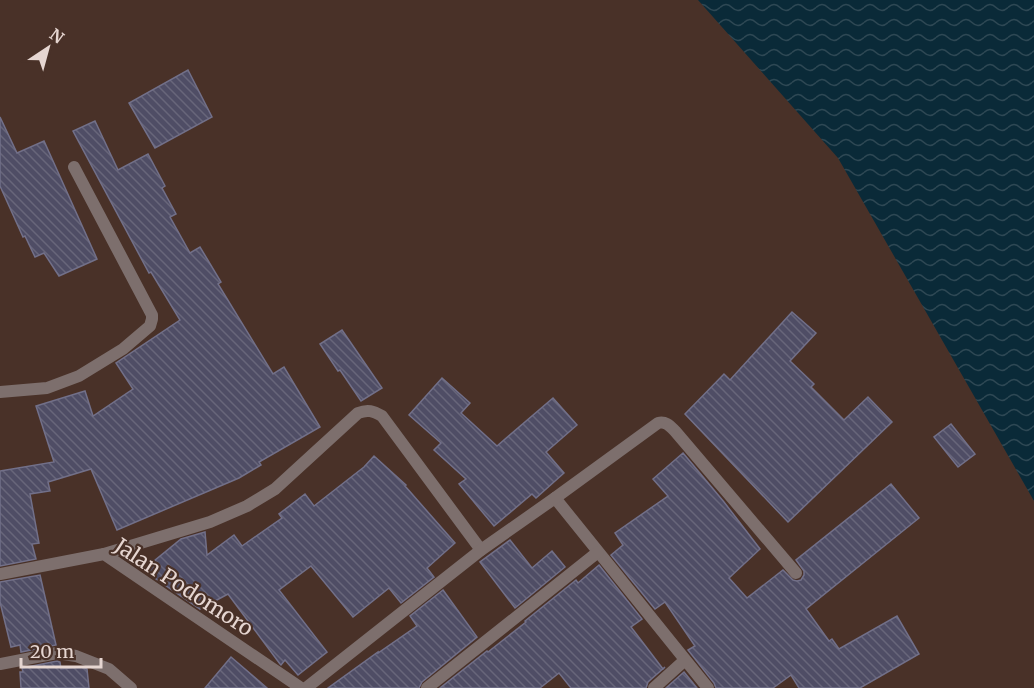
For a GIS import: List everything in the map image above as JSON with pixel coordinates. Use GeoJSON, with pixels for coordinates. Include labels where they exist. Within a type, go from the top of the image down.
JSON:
{"type":"FeatureCollection","features":[{"type":"Feature","properties":{"kind":"street"},"geometry":{"type":"LineString","coordinates":[[0,392],[47,388],[79,376],[123,349],[150,326],[153,319],[75,167]]}},
{"type":"Feature","properties":{"kind":"street"},"geometry":{"type":"LineString","coordinates":[[104,554],[210,522],[247,506],[274,489],[358,413],[366,410],[382,416],[481,550]]}},
{"type":"Feature","properties":{"kind":"street"},"geometry":{"type":"LineString","coordinates":[[306,688],[481,550],[662,422],[667,423],[683,440],[796,573]]}},
{"type":"Feature","properties":{"kind":"street"},"geometry":{"type":"LineString","coordinates":[[555,498],[708,688]]}},
{"type":"Feature","properties":{"kind":"street"},"geometry":{"type":"LineString","coordinates":[[427,688],[598,552]]}},
{"type":"Feature","properties":{"kind":"street","name":"Jalan Podomoro"},"geometry":{"type":"LineString","coordinates":[[0,574],[104,554],[301,688]]}},
{"type":"Feature","properties":{"kind":"street"},"geometry":{"type":"LineString","coordinates":[[0,664],[57,653],[76,656],[109,669],[131,688]]}},
{"type":"Feature","properties":{"kind":"street"},"geometry":{"type":"LineString","coordinates":[[654,688],[685,660]]}},
{"type":"Feature","properties":{"kind":"water"},"geometry":{"type":"Polygon","coordinates":[[[698,0],[1034,0],[1034,501],[838,158],[698,0]]]}},
{"type":"Feature","properties":{"kind":"building"},"geometry":{"type":"Polygon","coordinates":[[[188,70],[212,117],[155,148],[129,103],[188,70]]]}},
{"type":"Feature","properties":{"kind":"building"},"geometry":{"type":"Polygon","coordinates":[[[0,117],[17,153],[44,141],[97,259],[59,276],[44,253],[35,257],[25,236],[23,237],[0,186],[0,117]]]}},
{"type":"Feature","properties":{"kind":"building"},"geometry":{"type":"Polygon","coordinates":[[[95,121],[118,170],[148,154],[165,186],[162,188],[176,214],[170,217],[190,253],[200,247],[221,282],[218,284],[273,374],[284,367],[320,427],[259,462],[261,465],[239,478],[117,530],[91,469],[48,482],[50,491],[30,494],[39,543],[32,544],[36,559],[0,566],[0,471],[54,462],[36,406],[85,391],[93,416],[133,389],[116,363],[180,320],[151,272],[149,273],[73,131],[95,121]]]}},
{"type":"Feature","properties":{"kind":"building"},"geometry":{"type":"Polygon","coordinates":[[[792,312],[816,333],[790,361],[814,384],[811,387],[844,420],[868,397],[892,422],[788,522],[685,414],[724,374],[730,380],[792,312]]]}},
{"type":"Feature","properties":{"kind":"building"},"geometry":{"type":"Polygon","coordinates":[[[342,330],[382,388],[361,401],[320,344],[342,330]]]}},
{"type":"Feature","properties":{"kind":"building"},"geometry":{"type":"Polygon","coordinates":[[[442,378],[470,403],[461,413],[497,446],[553,398],[577,425],[546,452],[564,473],[536,498],[532,494],[494,526],[459,484],[466,479],[434,450],[441,443],[409,415],[442,378]]]}},
{"type":"Feature","properties":{"kind":"building"},"geometry":{"type":"Polygon","coordinates":[[[951,424],[975,454],[958,467],[934,437],[951,424]]]}},
{"type":"Feature","properties":{"kind":"building"},"geometry":{"type":"Polygon","coordinates":[[[683,453],[760,549],[729,578],[747,598],[783,570],[793,580],[801,580],[804,571],[796,560],[891,484],[919,518],[806,609],[829,641],[832,639],[839,649],[897,616],[919,654],[860,688],[799,688],[791,675],[773,688],[716,688],[688,650],[695,646],[665,602],[655,609],[611,555],[623,545],[615,533],[668,496],[653,479],[683,453]]]}},
{"type":"Feature","properties":{"kind":"building"},"geometry":{"type":"Polygon","coordinates":[[[374,456],[406,485],[455,543],[427,568],[434,577],[401,603],[389,588],[353,617],[311,566],[279,590],[327,652],[298,675],[285,660],[280,664],[228,594],[200,609],[143,570],[181,539],[205,532],[207,555],[234,535],[242,546],[282,518],[279,514],[305,494],[314,506],[364,467],[374,456]]]}},
{"type":"Feature","properties":{"kind":"building"},"geometry":{"type":"Polygon","coordinates":[[[510,540],[532,568],[552,551],[565,567],[515,608],[480,562],[510,540]]]}},
{"type":"Feature","properties":{"kind":"building"},"geometry":{"type":"Polygon","coordinates":[[[599,565],[642,619],[631,627],[663,669],[648,682],[646,688],[571,688],[559,673],[540,688],[440,688],[576,580],[578,583],[599,565]]]}},
{"type":"Feature","properties":{"kind":"building"},"geometry":{"type":"Polygon","coordinates":[[[40,575],[56,645],[21,652],[20,645],[11,647],[0,602],[0,582],[40,575]]]}},
{"type":"Feature","properties":{"kind":"building"},"geometry":{"type":"Polygon","coordinates":[[[443,590],[477,637],[422,682],[419,688],[328,688],[417,626],[410,616],[443,590]]]}},
{"type":"Feature","properties":{"kind":"building"},"geometry":{"type":"Polygon","coordinates":[[[231,657],[267,688],[205,688],[231,657]]]}},
{"type":"Feature","properties":{"kind":"building"},"geometry":{"type":"Polygon","coordinates":[[[60,662],[61,669],[81,667],[87,669],[89,688],[21,688],[22,668],[60,662]]]}},
{"type":"Feature","properties":{"kind":"building"},"geometry":{"type":"Polygon","coordinates":[[[684,672],[697,688],[666,688],[684,672]]]}}]}
